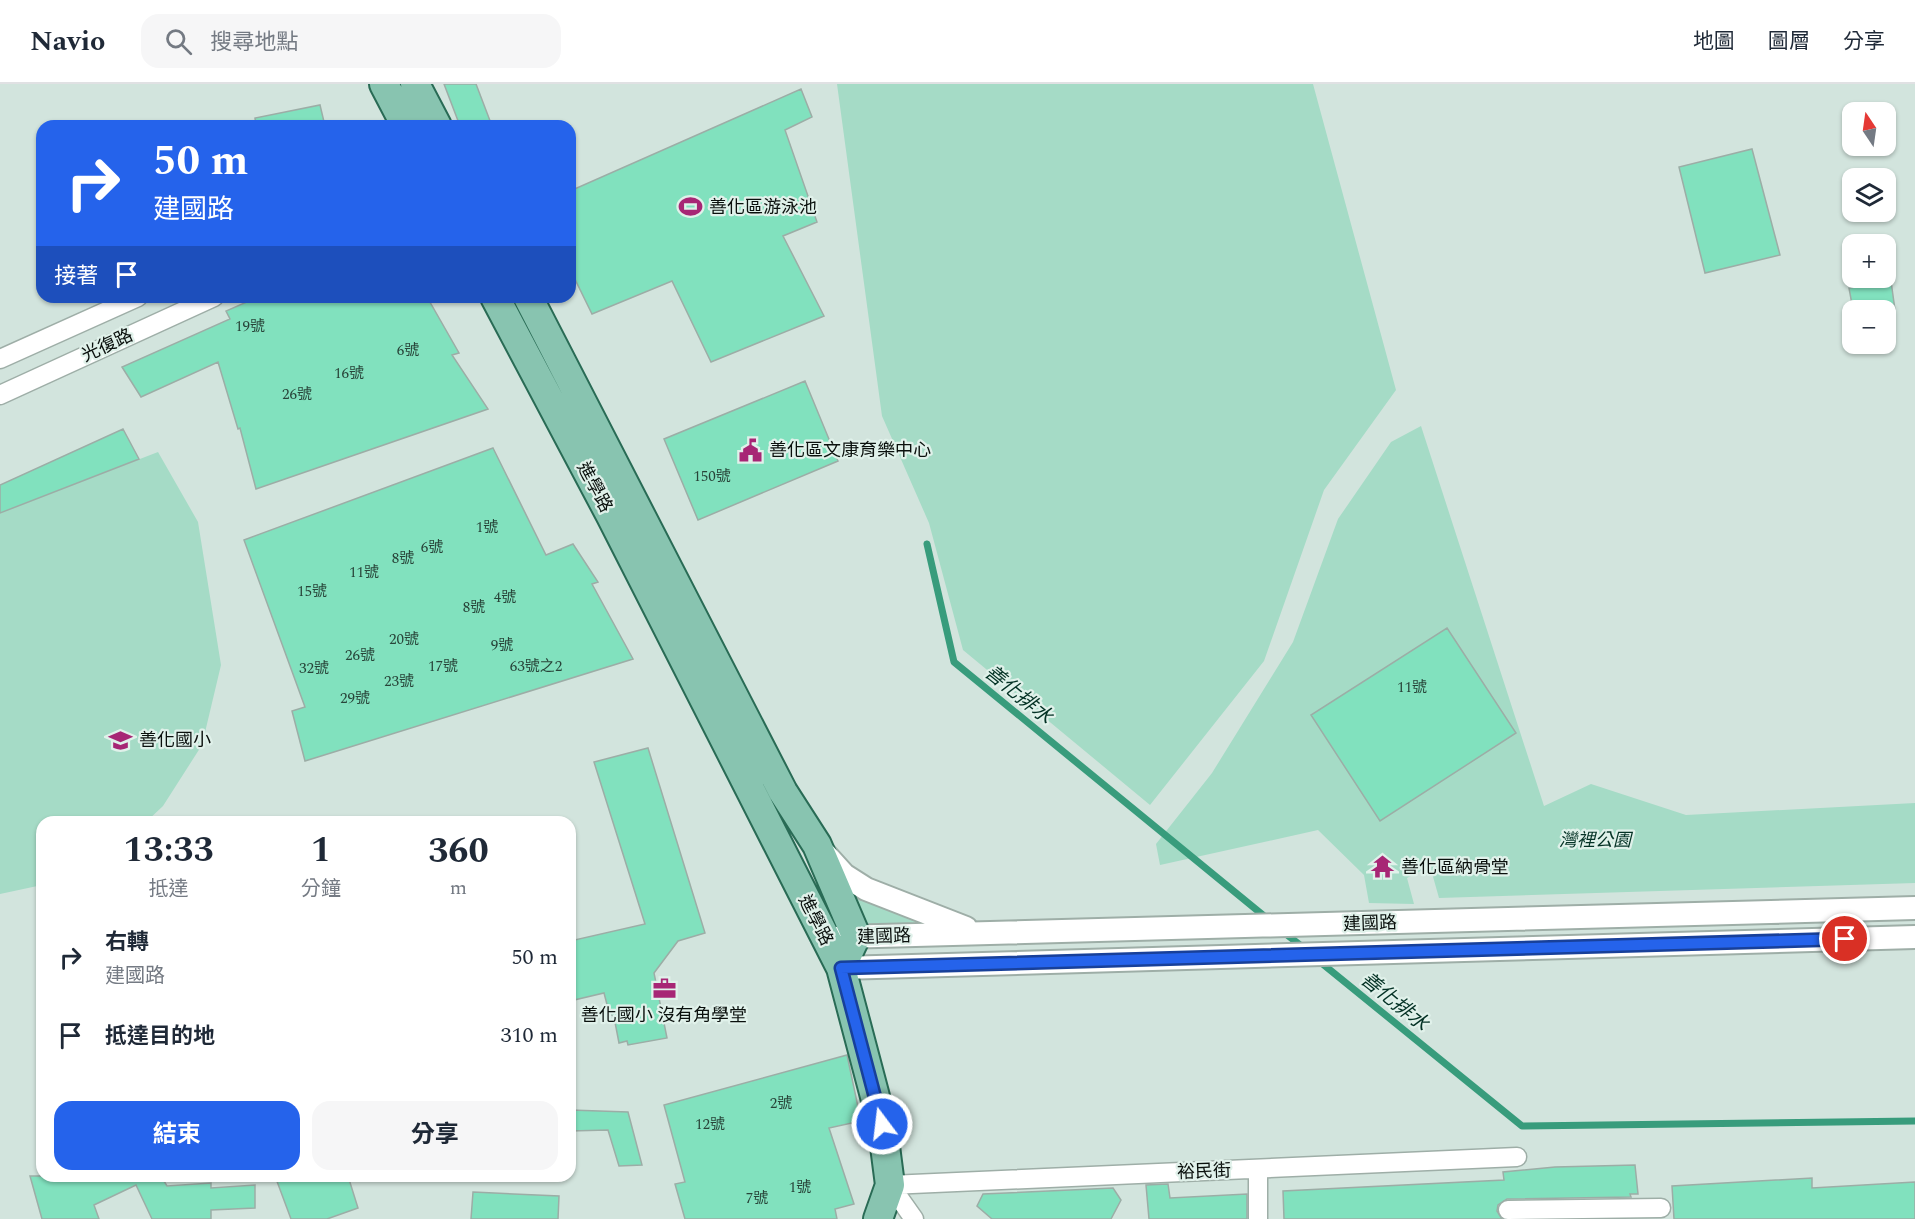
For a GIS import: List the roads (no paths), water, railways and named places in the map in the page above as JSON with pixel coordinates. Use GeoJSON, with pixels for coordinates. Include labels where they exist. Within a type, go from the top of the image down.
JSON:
{"type":"FeatureCollection","features":[{"type":"Feature","properties":{"kind":"main road"},"geometry":{"type":"LineString","coordinates":[[384,84],[403,120]]}},
{"type":"Feature","properties":{"kind":"main road"},"geometry":{"type":"LineString","coordinates":[[415,84],[434,120]]}},
{"type":"Feature","properties":{"kind":"main road","name":"進學路"},"geometry":{"type":"LineString","coordinates":[[498,303],[626,546],[841,968]]}},
{"type":"Feature","properties":{"kind":"main road","name":"進學路"},"geometry":{"type":"LineString","coordinates":[[531,303],[783,792],[818,845],[856,936],[841,968]]}},
{"type":"Feature","properties":{"kind":"main road"},"geometry":{"type":"LineString","coordinates":[[841,968],[882,1124],[890,1185],[878,1219]]}},
{"type":"Feature","properties":{"kind":"street","name":"光復路"},"geometry":{"type":"LineString","coordinates":[[0,359],[125,303]]}},
{"type":"Feature","properties":{"kind":"street","name":"光復路"},"geometry":{"type":"LineString","coordinates":[[0,395],[201,303]]}},
{"type":"Feature","properties":{"kind":"street"},"geometry":{"type":"LineString","coordinates":[[818,845],[844,875],[867,888],[979,933]]}},
{"type":"Feature","properties":{"kind":"street","name":"建國路"},"geometry":{"type":"LineString","coordinates":[[825,939],[856,936],[1915,908]]}},
{"type":"Feature","properties":{"kind":"street","name":"建國路"},"geometry":{"type":"LineString","coordinates":[[841,968],[1915,937]]}},
{"type":"Feature","properties":{"kind":"street","name":"裕民街"},"geometry":{"type":"LineString","coordinates":[[890,1185],[1517,1157]]}},
{"type":"Feature","properties":{"kind":"street"},"geometry":{"type":"LineString","coordinates":[[1258,1169],[1258,1219]]}},
{"type":"Feature","properties":{"kind":"street"},"geometry":{"type":"LineString","coordinates":[[890,1185],[914,1219]]}},
{"type":"Feature","properties":{"kind":"street"},"geometry":{"type":"LineString","coordinates":[[1508,1210],[1661,1209]]}},
{"type":"Feature","properties":{"kind":"waterway","name":"善化排水"},"geometry":{"type":"LineString","coordinates":[[927,544],[954,662],[1269,920]]}},
{"type":"Feature","properties":{"kind":"waterway","name":"善化排水"},"geometry":{"type":"LineString","coordinates":[[1282,931],[1304,948]]}},
{"type":"Feature","properties":{"kind":"waterway","name":"善化排水"},"geometry":{"type":"LineString","coordinates":[[1319,961],[1522,1126],[1915,1121]]}},
{"type":"Feature","properties":{"kind":"place","name":"善化區游泳池"},"geometry":{"type":"Point","coordinates":[691,207]}},
{"type":"Feature","properties":{"kind":"place","name":"善化區文康育樂中心"},"geometry":{"type":"Point","coordinates":[751,450]}},
{"type":"Feature","properties":{"kind":"place","name":"善化國小"},"geometry":{"type":"Point","coordinates":[121,740]}},
{"type":"Feature","properties":{"kind":"place","name":"善化區納骨堂"},"geometry":{"type":"Point","coordinates":[1383,867]}},
{"type":"Feature","properties":{"kind":"place","name":"善化國小 沒有角學堂"},"geometry":{"type":"Point","coordinates":[664,989]}},
{"type":"Feature","properties":{"kind":"park label","name":"灣裡公園"},"geometry":{"type":"Point","coordinates":[1595,840]}}]}
